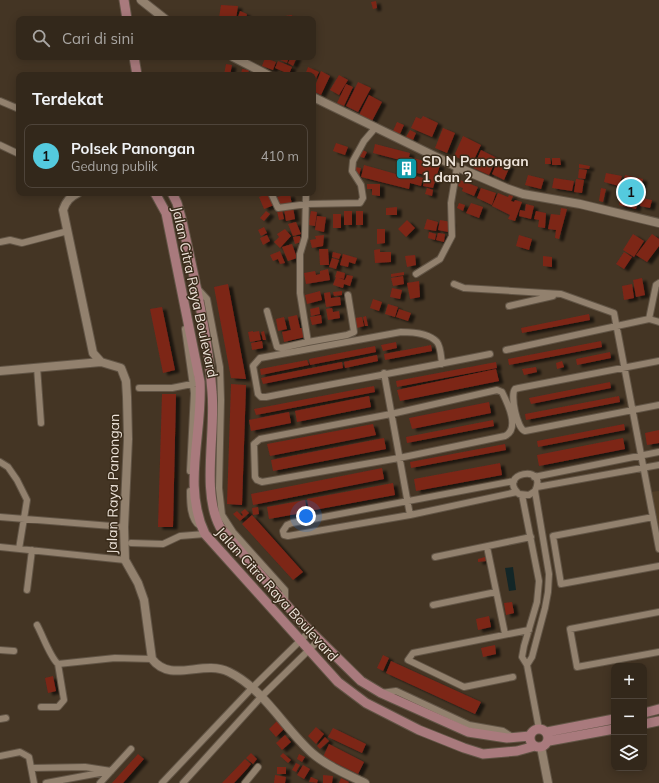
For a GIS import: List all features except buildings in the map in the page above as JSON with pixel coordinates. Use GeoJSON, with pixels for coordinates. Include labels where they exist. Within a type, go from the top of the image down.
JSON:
{"type":"FeatureCollection","features":[{"type":"Feature","properties":{"kind":"main road"},"geometry":{"type":"LineString","coordinates":[[125,1],[127,16]]}},
{"type":"Feature","properties":{"kind":"main road"},"geometry":{"type":"LineString","coordinates":[[135,60],[137,72]]}},
{"type":"Feature","properties":{"kind":"main road","name":"Jalan Citra Raya Boulevard"},"geometry":{"type":"LineString","coordinates":[[157,196],[166,214],[201,400],[193,456],[195,506],[203,530],[309,652],[338,682],[366,703],[451,743],[483,754],[494,754],[538,747]]}},
{"type":"Feature","properties":{"kind":"main road","name":"Jalan Citra Raya Boulevard"},"geometry":{"type":"LineString","coordinates":[[174,196],[178,203],[196,286],[206,322],[210,369],[217,413],[216,504],[214,516],[259,565],[285,603],[318,641],[356,678],[381,693],[429,710],[486,736],[514,738],[530,736]]}},
{"type":"Feature","properties":{"kind":"main road"},"geometry":{"type":"LineString","coordinates":[[647,712],[659,709]]}},
{"type":"Feature","properties":{"kind":"main road"},"geometry":{"type":"LineString","coordinates":[[611,720],[545,734],[538,747],[531,742],[530,736],[533,731],[545,734],[611,729]]}},
{"type":"Feature","properties":{"kind":"main road"},"geometry":{"type":"LineString","coordinates":[[647,723],[659,721]]}},
{"type":"Feature","properties":{"kind":"street"},"geometry":{"type":"LineString","coordinates":[[141,0],[161,16]]}},
{"type":"Feature","properties":{"kind":"street"},"geometry":{"type":"LineString","coordinates":[[237,60],[253,72]]}},
{"type":"Feature","properties":{"kind":"street"},"geometry":{"type":"LineString","coordinates":[[316,98],[457,167],[523,194],[580,204],[659,223]]}},
{"type":"Feature","properties":{"kind":"street"},"geometry":{"type":"LineString","coordinates":[[0,101],[16,108]]}},
{"type":"Feature","properties":{"kind":"street"},"geometry":{"type":"LineString","coordinates":[[272,196],[278,208],[306,204],[356,204],[362,202],[361,185],[352,172],[353,161],[361,146],[376,127]]}},
{"type":"Feature","properties":{"kind":"street"},"geometry":{"type":"LineString","coordinates":[[0,145],[16,153]]}},
{"type":"Feature","properties":{"kind":"street"},"geometry":{"type":"LineString","coordinates":[[416,274],[440,259],[452,236],[452,197],[457,167]]}},
{"type":"Feature","properties":{"kind":"street"},"geometry":{"type":"LineString","coordinates":[[73,196],[65,203],[63,210],[93,353],[101,362]]}},
{"type":"Feature","properties":{"kind":"street"},"geometry":{"type":"LineString","coordinates":[[306,196],[305,241],[300,254],[300,292],[308,342]]}},
{"type":"Feature","properties":{"kind":"street"},"geometry":{"type":"LineString","coordinates":[[0,242],[10,240],[22,243],[68,231]]}},
{"type":"Feature","properties":{"kind":"street"},"geometry":{"type":"LineString","coordinates":[[648,319],[656,285],[659,283]]}},
{"type":"Feature","properties":{"kind":"street"},"geometry":{"type":"LineString","coordinates":[[454,284],[464,288],[561,294],[613,312],[618,325],[659,549]]}},
{"type":"Feature","properties":{"kind":"street"},"geometry":{"type":"LineString","coordinates":[[509,306],[561,294]]}},
{"type":"Feature","properties":{"kind":"street"},"geometry":{"type":"LineString","coordinates":[[267,311],[277,347],[281,348],[347,336],[354,332],[348,295]]}},
{"type":"Feature","properties":{"kind":"street"},"geometry":{"type":"LineString","coordinates":[[506,350],[648,319],[659,322]]}},
{"type":"Feature","properties":{"kind":"street"},"geometry":{"type":"LineString","coordinates":[[206,322],[220,367],[217,413]]}},
{"type":"Feature","properties":{"kind":"street"},"geometry":{"type":"LineString","coordinates":[[442,364],[437,342],[422,335],[400,332],[260,358],[254,366],[258,394],[261,397],[384,373],[442,364],[490,354]]}},
{"type":"Feature","properties":{"kind":"street"},"geometry":{"type":"LineString","coordinates":[[659,361],[515,389],[513,393],[517,419],[520,428],[525,431],[659,405]]}},
{"type":"Feature","properties":{"kind":"street"},"geometry":{"type":"LineString","coordinates":[[0,371],[101,362]]}},
{"type":"Feature","properties":{"kind":"street","name":"Jalan Raya Panongan"},"geometry":{"type":"LineString","coordinates":[[101,362],[121,368],[126,381],[128,439],[124,527],[125,560],[138,583],[144,600],[152,659]]}},
{"type":"Feature","properties":{"kind":"street"},"geometry":{"type":"LineString","coordinates":[[37,367],[41,423]]}},
{"type":"Feature","properties":{"kind":"street"},"geometry":{"type":"LineString","coordinates":[[210,369],[220,367]]}},
{"type":"Feature","properties":{"kind":"street"},"geometry":{"type":"LineString","coordinates":[[384,373],[410,515]]}},
{"type":"Feature","properties":{"kind":"street"},"geometry":{"type":"LineString","coordinates":[[139,388],[165,388],[197,383]]}},
{"type":"Feature","properties":{"kind":"street"},"geometry":{"type":"LineString","coordinates":[[497,390],[502,392],[507,402],[512,428],[509,434],[505,436],[399,458],[262,482],[257,480],[255,477],[254,444],[260,439],[391,414],[497,390]]}},
{"type":"Feature","properties":{"kind":"street"},"geometry":{"type":"LineString","coordinates":[[534,477],[659,452]]}},
{"type":"Feature","properties":{"kind":"street"},"geometry":{"type":"LineString","coordinates":[[0,462],[8,467],[18,480],[27,500],[19,549]]}},
{"type":"Feature","properties":{"kind":"street"},"geometry":{"type":"LineString","coordinates":[[527,665],[532,657],[545,608],[550,574],[536,489],[534,477],[529,473],[523,473],[517,476],[514,481],[287,524],[283,531],[284,534],[288,536],[520,494],[529,495],[536,489],[659,465]]}},
{"type":"Feature","properties":{"kind":"street"},"geometry":{"type":"LineString","coordinates":[[514,481],[520,494],[531,537],[539,581],[537,602],[522,657],[527,665],[545,734]]}},
{"type":"Feature","properties":{"kind":"street"},"geometry":{"type":"LineString","coordinates":[[0,517],[124,527]]}},
{"type":"Feature","properties":{"kind":"street"},"geometry":{"type":"LineString","coordinates":[[653,517],[553,536],[561,584],[659,566]]}},
{"type":"Feature","properties":{"kind":"street"},"geometry":{"type":"LineString","coordinates":[[132,543],[163,544],[180,536],[203,530]]}},
{"type":"Feature","properties":{"kind":"street"},"geometry":{"type":"LineString","coordinates":[[435,557],[531,537]]}},
{"type":"Feature","properties":{"kind":"street"},"geometry":{"type":"LineString","coordinates":[[0,547],[125,560]]}},
{"type":"Feature","properties":{"kind":"street"},"geometry":{"type":"LineString","coordinates":[[487,547],[505,634]]}},
{"type":"Feature","properties":{"kind":"street"},"geometry":{"type":"LineString","coordinates":[[28,590],[32,550]]}},
{"type":"Feature","properties":{"kind":"street"},"geometry":{"type":"LineString","coordinates":[[433,605],[496,592]]}},
{"type":"Feature","properties":{"kind":"street"},"geometry":{"type":"LineString","coordinates":[[659,612],[570,629],[577,667],[659,652]]}},
{"type":"Feature","properties":{"kind":"street"},"geometry":{"type":"LineString","coordinates":[[37,625],[52,657],[58,664],[64,700],[58,707],[41,707]]}},
{"type":"Feature","properties":{"kind":"street"},"geometry":{"type":"LineString","coordinates":[[513,677],[464,687],[408,660],[413,653],[529,630]]}},
{"type":"Feature","properties":{"kind":"street"},"geometry":{"type":"LineString","coordinates":[[162,783],[252,688],[299,640],[310,631]]}},
{"type":"Feature","properties":{"kind":"street"},"geometry":{"type":"LineString","coordinates":[[183,783],[261,697],[309,652],[318,641]]}},
{"type":"Feature","properties":{"kind":"street"},"geometry":{"type":"LineString","coordinates":[[0,650],[14,651]]}},
{"type":"Feature","properties":{"kind":"street"},"geometry":{"type":"LineString","coordinates":[[58,664],[115,658],[152,659],[165,670],[172,671],[205,667],[221,669],[238,677],[252,688],[312,753],[330,765],[365,783]]}},
{"type":"Feature","properties":{"kind":"street"},"geometry":{"type":"LineString","coordinates":[[538,747],[548,783]]}},
{"type":"Feature","properties":{"kind":"street"},"geometry":{"type":"LineString","coordinates":[[100,783],[131,749]]}},
{"type":"Feature","properties":{"kind":"street"},"geometry":{"type":"LineString","coordinates":[[0,756],[20,752],[29,757],[34,783]]}},
{"type":"Feature","properties":{"kind":"street"},"geometry":{"type":"LineString","coordinates":[[32,768],[84,767],[111,771]]}},
{"type":"Feature","properties":{"kind":"street"},"geometry":{"type":"LineString","coordinates":[[245,783],[258,767]]}},
{"type":"Feature","properties":{"kind":"street"},"geometry":{"type":"LineString","coordinates":[[46,783],[111,771]]}},
{"type":"Feature","properties":{"kind":"shaded area"},"geometry":{"type":"Polygon","coordinates":[[[659,491],[659,531],[651,492],[659,491]]]}},
{"type":"Feature","properties":{"kind":"water"},"geometry":{"type":"Polygon","coordinates":[[[513,567],[516,590],[509,591],[505,568],[513,567]]]}},
{"type":"Feature","properties":{"kind":"place","name":"SD N Panongan 1 dan 2"},"geometry":{"type":"Point","coordinates":[406,169]}},
{"type":"Feature","properties":{"kind":"place","name":"Polsek Panongan"},"geometry":{"type":"Point","coordinates":[631,192]}}]}
